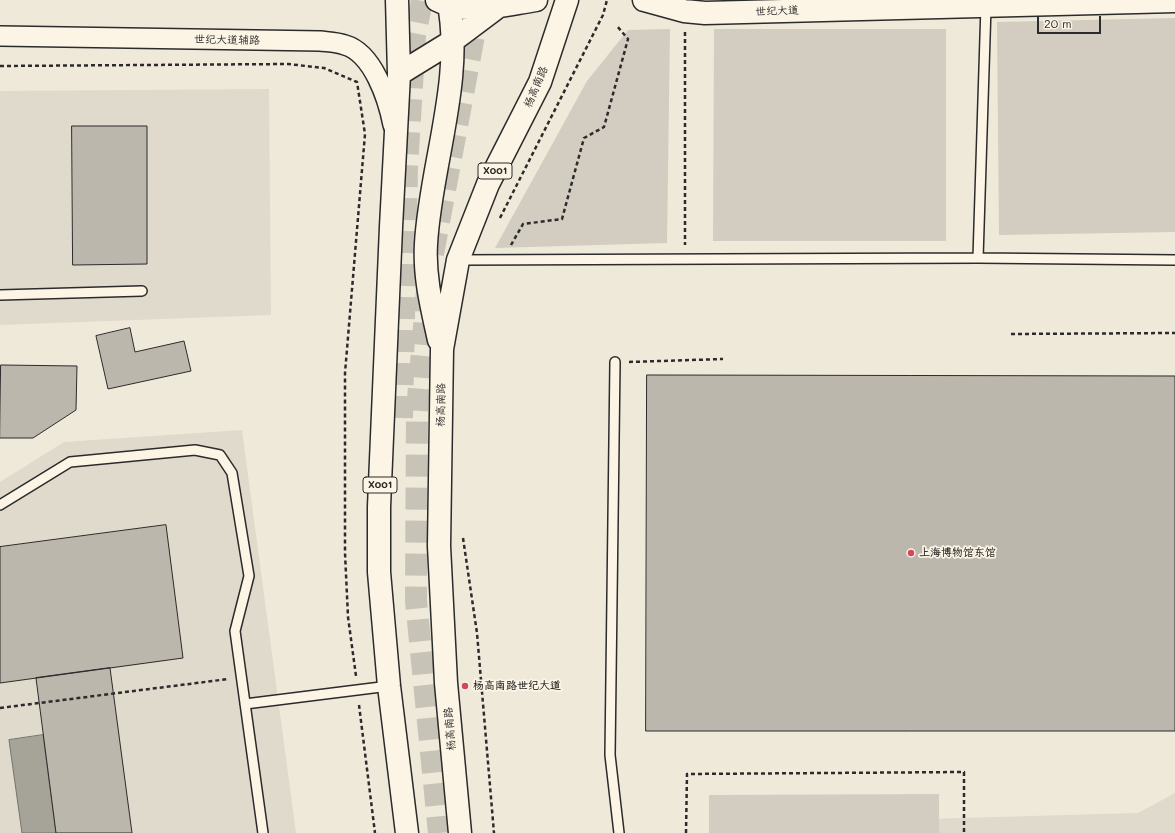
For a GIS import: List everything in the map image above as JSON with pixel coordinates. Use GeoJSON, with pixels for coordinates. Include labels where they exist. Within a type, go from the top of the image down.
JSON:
{"type":"FeatureCollection","features":[{"type":"Feature","properties":{"kind":"main road","name":"X001"},"geometry":{"type":"LineString","coordinates":[[397,0],[399,74],[379,507],[379,572],[389,686],[407,833]]}},
{"type":"Feature","properties":{"kind":"main road"},"geometry":{"type":"LineString","coordinates":[[442,349],[426,275],[426,243],[450,78],[451,42],[444,2],[473,9],[504,3],[536,0]]}},
{"type":"Feature","properties":{"kind":"main road","name":"杨高南路"},"geometry":{"type":"LineString","coordinates":[[460,833],[446,683],[438,546],[442,349],[458,260],[488,184],[540,82],[567,0]]}},
{"type":"Feature","properties":{"kind":"main road","name":"世纪大道"},"geometry":{"type":"LineString","coordinates":[[644,0],[684,11],[705,13],[1175,1]]}},
{"type":"Feature","properties":{"kind":"main road"},"geometry":{"type":"LineString","coordinates":[[399,74],[451,42],[504,3]]}},
{"type":"Feature","properties":{"kind":"street","name":"世纪大道辅路"},"geometry":{"type":"LineString","coordinates":[[0,36],[320,41],[346,45],[362,55],[372,66],[391,112],[396,137]]}},
{"type":"Feature","properties":{"kind":"lane"},"geometry":{"type":"LineString","coordinates":[[978,258],[986,5]]}},
{"type":"Feature","properties":{"kind":"lane"},"geometry":{"type":"LineString","coordinates":[[458,260],[978,258],[1175,260]]}},
{"type":"Feature","properties":{"kind":"lane"},"geometry":{"type":"LineString","coordinates":[[0,295],[142,291]]}},
{"type":"Feature","properties":{"kind":"lane"},"geometry":{"type":"LineString","coordinates":[[614,362],[610,755],[619,833]]}},
{"type":"Feature","properties":{"kind":"lane"},"geometry":{"type":"LineString","coordinates":[[0,505],[70,462],[195,450],[220,455],[232,474],[249,576],[235,630],[263,833]]}},
{"type":"Feature","properties":{"kind":"lane"},"geometry":{"type":"LineString","coordinates":[[245,704],[357,688],[389,686]]}},
{"type":"Feature","properties":{"kind":"path"},"geometry":{"type":"LineString","coordinates":[[499,219],[603,15],[607,0]]}},
{"type":"Feature","properties":{"kind":"path"},"geometry":{"type":"LineString","coordinates":[[684,11],[685,259]]}},
{"type":"Feature","properties":{"kind":"path"},"geometry":{"type":"LineString","coordinates":[[503,260],[524,224],[562,219],[584,138],[604,127],[628,39],[617,26]]}},
{"type":"Feature","properties":{"kind":"path"},"geometry":{"type":"LineString","coordinates":[[0,66],[288,64],[324,68],[357,82],[365,134],[345,373],[345,553],[348,617],[376,833]]}},
{"type":"Feature","properties":{"kind":"path"},"geometry":{"type":"LineString","coordinates":[[1011,334],[1175,333]]}},
{"type":"Feature","properties":{"kind":"path"},"geometry":{"type":"LineString","coordinates":[[614,362],[723,359]]}},
{"type":"Feature","properties":{"kind":"path"},"geometry":{"type":"LineString","coordinates":[[462,530],[477,633],[494,833]]}},
{"type":"Feature","properties":{"kind":"path"},"geometry":{"type":"LineString","coordinates":[[0,708],[241,677]]}},
{"type":"Feature","properties":{"kind":"path"},"geometry":{"type":"LineString","coordinates":[[686,833],[687,774],[964,772],[964,833]]}},
{"type":"Feature","properties":{"kind":"shaded area"},"geometry":{"type":"Polygon","coordinates":[[[1175,18],[1175,232],[999,235],[997,22],[1175,18]]]}},
{"type":"Feature","properties":{"kind":"shaded area"},"geometry":{"type":"Polygon","coordinates":[[[670,29],[667,243],[495,248],[587,81],[628,30],[670,29]]]}},
{"type":"Feature","properties":{"kind":"shaded area"},"geometry":{"type":"Polygon","coordinates":[[[714,29],[946,29],[946,241],[713,241],[714,29]]]}},
{"type":"Feature","properties":{"kind":"shaded area"},"geometry":{"type":"Polygon","coordinates":[[[269,89],[271,315],[0,325],[0,91],[269,89]]]}},
{"type":"Feature","properties":{"kind":"shaded area"},"geometry":{"type":"Polygon","coordinates":[[[242,430],[296,833],[0,833],[0,482],[64,442],[242,430]]]}},
{"type":"Feature","properties":{"kind":"shaded area"},"geometry":{"type":"Polygon","coordinates":[[[43,735],[56,833],[22,833],[9,740],[43,735]]]}},
{"type":"Feature","properties":{"kind":"shaded area"},"geometry":{"type":"Polygon","coordinates":[[[1175,793],[1175,833],[720,833],[783,823],[1138,813],[1175,793]]]}},
{"type":"Feature","properties":{"kind":"shaded area"},"geometry":{"type":"Polygon","coordinates":[[[939,794],[939,833],[709,833],[709,795],[939,794]]]}},
{"type":"Feature","properties":{"kind":"building"},"geometry":{"type":"Polygon","coordinates":[[[72,126],[147,126],[147,264],[73,265],[72,126]]]}},
{"type":"Feature","properties":{"kind":"building"},"geometry":{"type":"Polygon","coordinates":[[[130,328],[135,352],[184,341],[191,371],[108,389],[96,336],[130,328]]]}},
{"type":"Feature","properties":{"kind":"building"},"geometry":{"type":"Polygon","coordinates":[[[1,365],[77,366],[76,410],[33,438],[0,438],[1,365]]]}},
{"type":"Feature","properties":{"kind":"building","name":"上海博物馆东馆"},"geometry":{"type":"Polygon","coordinates":[[[647,375],[1175,376],[1175,731],[646,731],[647,375]]]}},
{"type":"Feature","properties":{"kind":"building"},"geometry":{"type":"Polygon","coordinates":[[[166,525],[183,658],[0,683],[0,547],[166,525]]]}},
{"type":"Feature","properties":{"kind":"building"},"geometry":{"type":"Polygon","coordinates":[[[110,668],[132,833],[56,833],[36,678],[110,668]]]}},
{"type":"Feature","properties":{"kind":"tunnel"},"geometry":{"type":"LineString","coordinates":[[402,418],[407,168],[415,36],[422,0]]}},
{"type":"Feature","properties":{"kind":"tunnel"},"geometry":{"type":"LineString","coordinates":[[433,254],[479,9]]}},
{"type":"Feature","properties":{"kind":"tunnel"},"geometry":{"type":"LineString","coordinates":[[427,290],[417,411],[416,601],[439,833]]}},
{"type":"Feature","properties":{"kind":"place","name":"上海博物馆东馆"},"geometry":{"type":"Point","coordinates":[911,553]}},
{"type":"Feature","properties":{"kind":"place","name":"杨高南路世纪大道"},"geometry":{"type":"Point","coordinates":[465,686]}}]}
